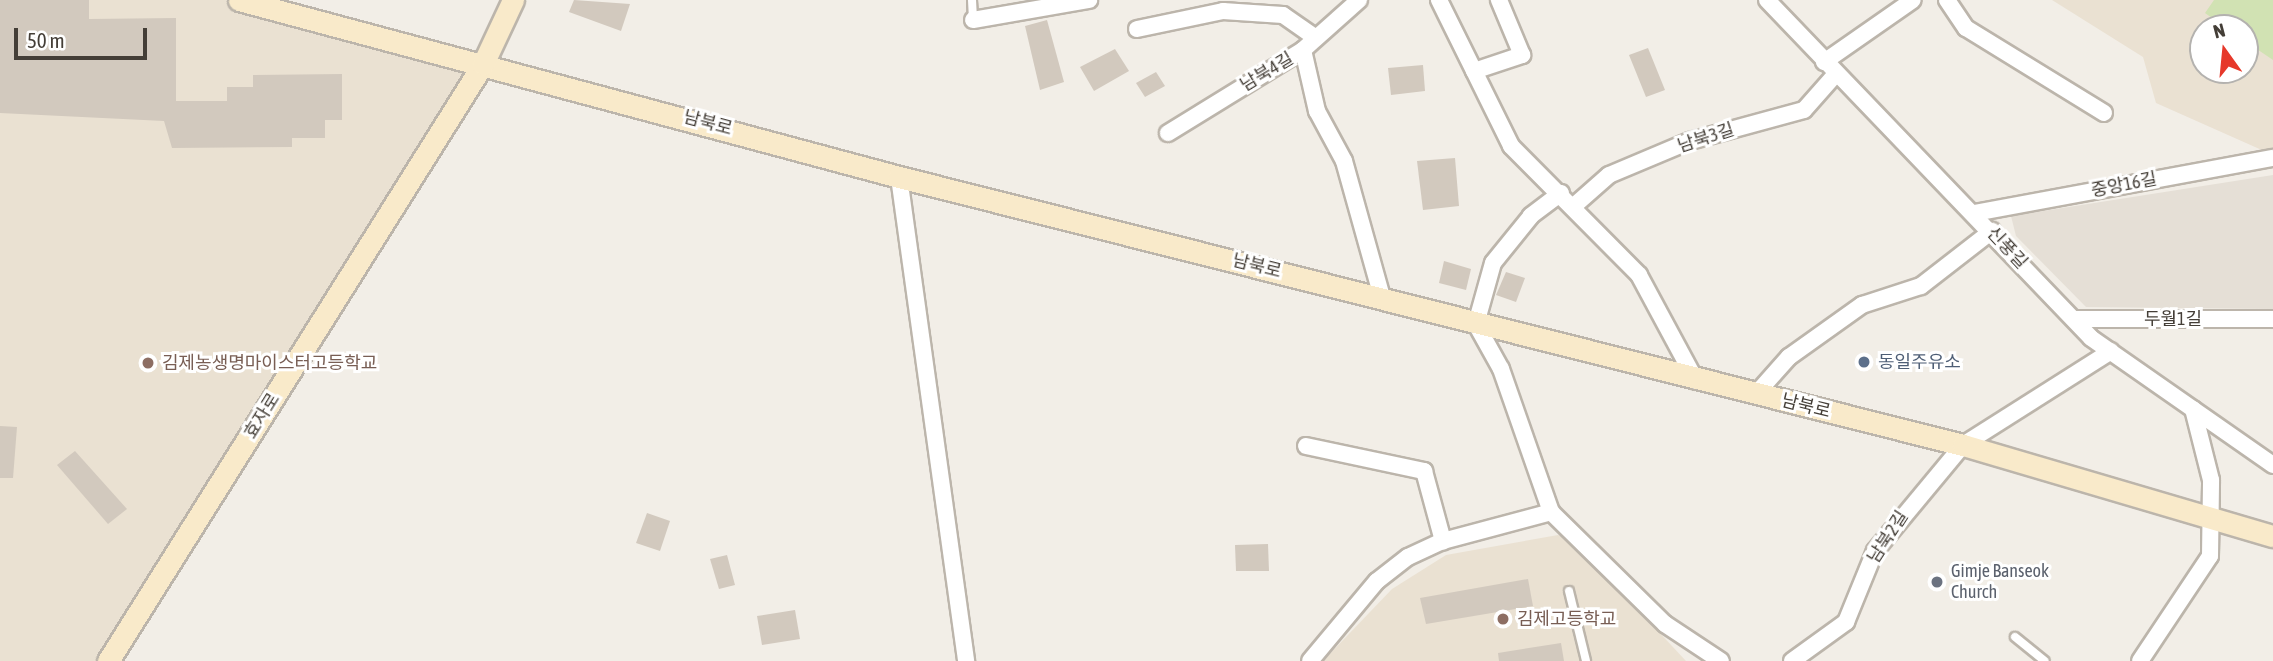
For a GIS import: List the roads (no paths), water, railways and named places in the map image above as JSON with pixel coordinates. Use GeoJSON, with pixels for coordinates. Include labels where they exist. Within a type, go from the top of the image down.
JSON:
{"type":"FeatureCollection","features":[{"type":"Feature","properties":{"kind":"main road","name":"남북로"},"geometry":{"type":"LineString","coordinates":[[239,0],[899,177],[1382,297],[1696,381],[1964,444],[2211,514],[2273,536]]}},
{"type":"Feature","properties":{"kind":"main road","name":"효자로"},"geometry":{"type":"LineString","coordinates":[[108,661],[483,64],[513,0]]}},
{"type":"Feature","properties":{"kind":"street"},"geometry":{"type":"LineString","coordinates":[[973,20],[1089,0]]}},
{"type":"Feature","properties":{"kind":"street","name":"남북4길"},"geometry":{"type":"LineString","coordinates":[[1168,133],[1303,50],[1359,0]]}},
{"type":"Feature","properties":{"kind":"street"},"geometry":{"type":"LineString","coordinates":[[1439,0],[1511,146],[1575,205],[1639,275],[1696,381]]}},
{"type":"Feature","properties":{"kind":"street"},"geometry":{"type":"LineString","coordinates":[[1474,71],[1522,55],[1499,0]]}},
{"type":"Feature","properties":{"kind":"street","name":"신풍길"},"geometry":{"type":"LineString","coordinates":[[1767,0],[1830,69],[1975,213],[2074,318],[2111,351],[2273,465]]}},
{"type":"Feature","properties":{"kind":"street","name":"남북3길"},"geometry":{"type":"LineString","coordinates":[[1575,205],[1609,175],[1690,141],[1804,110],[1830,69],[1913,0]]}},
{"type":"Feature","properties":{"kind":"street"},"geometry":{"type":"LineString","coordinates":[[1947,0],[1966,28],[2104,113]]}},
{"type":"Feature","properties":{"kind":"street"},"geometry":{"type":"LineString","coordinates":[[1138,29],[1223,11],[1283,15],[1316,38]]}},
{"type":"Feature","properties":{"kind":"street"},"geometry":{"type":"LineString","coordinates":[[1303,50],[1317,111],[1344,161],[1382,297]]}},
{"type":"Feature","properties":{"kind":"street","name":"중앙16길"},"geometry":{"type":"LineString","coordinates":[[1975,213],[2273,158]]}},
{"type":"Feature","properties":{"kind":"street"},"geometry":{"type":"LineString","coordinates":[[899,177],[966,661]]}},
{"type":"Feature","properties":{"kind":"street"},"geometry":{"type":"LineString","coordinates":[[1561,192],[1531,216],[1493,263],[1476,324],[1501,369],[1551,512],[1665,624],[1721,661]]}},
{"type":"Feature","properties":{"kind":"street"},"geometry":{"type":"LineString","coordinates":[[1756,394],[1789,357],[1862,305],[1921,286],[1992,231]]}},
{"type":"Feature","properties":{"kind":"street","name":"두월1길"},"geometry":{"type":"LineString","coordinates":[[2074,318],[2273,319]]}},
{"type":"Feature","properties":{"kind":"street","name":"남북2길"},"geometry":{"type":"LineString","coordinates":[[1792,661],[1846,622],[1875,551],[1964,444],[2111,351]]}},
{"type":"Feature","properties":{"kind":"street"},"geometry":{"type":"LineString","coordinates":[[2140,661],[2210,556],[2211,480],[2193,409]]}},
{"type":"Feature","properties":{"kind":"street"},"geometry":{"type":"LineString","coordinates":[[1306,446],[1424,471],[1443,541]]}},
{"type":"Feature","properties":{"kind":"street"},"geometry":{"type":"LineString","coordinates":[[1310,661],[1377,581],[1443,541],[1551,512]]}},
{"type":"Feature","properties":{"kind":"lane"},"geometry":{"type":"LineString","coordinates":[[972,0],[973,20]]}},
{"type":"Feature","properties":{"kind":"lane"},"geometry":{"type":"LineString","coordinates":[[1569,591],[1586,661]]}},
{"type":"Feature","properties":{"kind":"lane"},"geometry":{"type":"LineString","coordinates":[[2015,636],[2045,661]]}},
{"type":"Feature","properties":{"kind":"lane"},"geometry":{"type":"LineString","coordinates":[[963,639],[976,661]]}},
{"type":"Feature","properties":{"kind":"place","name":"동일주유소"},"geometry":{"type":"Point","coordinates":[1864,362]}},
{"type":"Feature","properties":{"kind":"place","name":"김제농생명마이스터고등학교"},"geometry":{"type":"Point","coordinates":[148,363]}},
{"type":"Feature","properties":{"kind":"place","name":"Gimje Banseok Church"},"geometry":{"type":"Point","coordinates":[1937,582]}},
{"type":"Feature","properties":{"kind":"place","name":"김제고등학교"},"geometry":{"type":"Point","coordinates":[1503,619]}}]}
